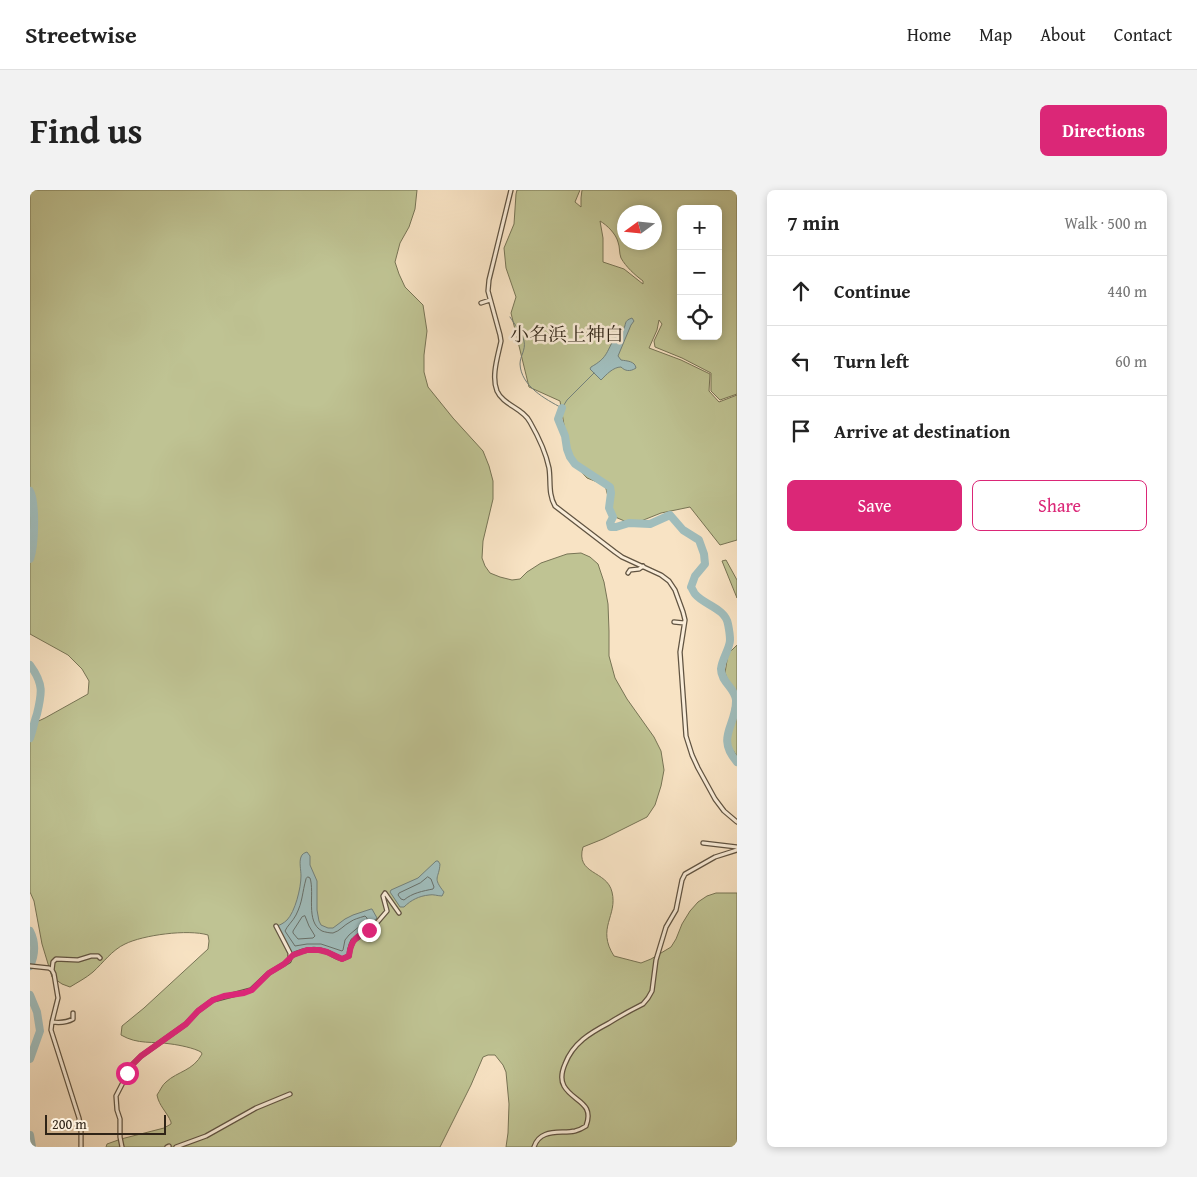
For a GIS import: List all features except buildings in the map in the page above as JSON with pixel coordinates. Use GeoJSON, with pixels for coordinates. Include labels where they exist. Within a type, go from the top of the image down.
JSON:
{"type":"FeatureCollection","features":[{"type":"Feature","properties":{"kind":"street"},"geometry":{"type":"LineString","coordinates":[[511,190],[488,291],[501,341],[495,380],[497,392],[507,402],[524,413],[534,429],[549,468],[551,494],[554,503],[564,513],[622,557],[661,575],[673,586],[683,612],[684,623],[680,652],[686,736],[698,768],[715,799],[724,811],[737,822]]}},
{"type":"Feature","properties":{"kind":"street"},"geometry":{"type":"LineString","coordinates":[[481,303],[490,300]]}},
{"type":"Feature","properties":{"kind":"street"},"geometry":{"type":"LineString","coordinates":[[628,573],[630,570],[639,569],[643,566]]}},
{"type":"Feature","properties":{"kind":"street"},"geometry":{"type":"LineString","coordinates":[[674,622],[684,623]]}},
{"type":"Feature","properties":{"kind":"street"},"geometry":{"type":"LineString","coordinates":[[703,843],[737,849]]}},
{"type":"Feature","properties":{"kind":"street"},"geometry":{"type":"LineString","coordinates":[[534,1147],[540,1136],[576,1131],[586,1126],[589,1114],[584,1104],[565,1088],[562,1081],[562,1073],[568,1055],[590,1033],[643,1004],[648,998],[652,991],[656,960],[666,927],[676,910],[685,874],[715,857],[737,849]]}},
{"type":"Feature","properties":{"kind":"street"},"geometry":{"type":"LineString","coordinates":[[122,1147],[116,1096],[132,1065],[141,1056],[186,1024],[198,1011],[213,1000],[252,990],[269,973],[301,952],[310,950],[324,951],[342,959],[349,956],[353,941],[375,925],[387,911],[384,892],[399,913]]}},
{"type":"Feature","properties":{"kind":"street"},"geometry":{"type":"LineString","coordinates":[[276,926],[291,957]]}},
{"type":"Feature","properties":{"kind":"street"},"geometry":{"type":"LineString","coordinates":[[81,1147],[79,1118],[51,1030],[58,998],[52,970],[56,959],[78,960],[91,956],[98,956],[100,958]]}},
{"type":"Feature","properties":{"kind":"street"},"geometry":{"type":"LineString","coordinates":[[30,966],[52,970]]}},
{"type":"Feature","properties":{"kind":"street"},"geometry":{"type":"LineString","coordinates":[[52,1022],[68,1022],[73,1019],[73,1013]]}},
{"type":"Feature","properties":{"kind":"street"},"geometry":{"type":"LineString","coordinates":[[176,1147],[200,1139],[256,1108],[290,1094]]}},
{"type":"Feature","properties":{"kind":"green space"},"geometry":{"type":"Polygon","coordinates":[[[30,190],[417,190],[415,209],[409,227],[400,243],[395,262],[405,287],[423,305],[427,331],[424,372],[428,387],[483,451],[489,466],[493,481],[493,499],[483,541],[482,558],[485,566],[490,573],[512,580],[520,579],[541,563],[567,554],[581,553],[590,557],[598,564],[608,604],[609,656],[615,678],[627,699],[654,737],[661,751],[664,770],[661,786],[655,805],[647,817],[583,847],[583,863],[609,885],[612,892],[612,908],[607,930],[609,946],[614,956],[641,963],[651,959],[671,947],[682,924],[698,902],[716,893],[737,893],[737,1147],[506,1147],[509,1104],[506,1072],[495,1055],[488,1055],[483,1057],[440,1147],[106,1147],[107,1144],[121,1139],[164,1128],[171,1124],[157,1095],[166,1082],[194,1064],[202,1054],[201,1052],[178,1045],[133,1040],[121,1035],[122,1026],[208,949],[209,941],[208,935],[178,933],[133,941],[116,950],[93,972],[70,987],[52,977],[42,944],[34,901],[30,892],[30,725],[88,694],[89,681],[82,669],[68,655],[30,634],[30,190]]]}},
{"type":"Feature","properties":{"kind":"green space"},"geometry":{"type":"Polygon","coordinates":[[[517,190],[580,190],[575,202],[581,207],[582,190],[737,190],[737,394],[720,400],[711,391],[711,373],[655,347],[654,341],[662,324],[659,320],[649,348],[681,360],[710,374],[709,391],[719,402],[737,395],[737,540],[720,545],[690,507],[661,513],[641,521],[629,523],[613,516],[605,485],[587,478],[568,457],[560,401],[529,387],[511,313],[516,297],[506,268],[504,248],[514,224],[517,190]]]}},
{"type":"Feature","properties":{"kind":"green space"},"geometry":{"type":"Polygon","coordinates":[[[726,560],[737,580],[737,598],[722,561],[726,560]]]}},
{"type":"Feature","properties":{"kind":"green space"},"geometry":{"type":"Polygon","coordinates":[[[737,645],[737,756],[725,739],[731,720],[734,694],[725,673],[728,654],[737,645]]]}},
{"type":"Feature","properties":{"kind":"water"},"geometry":{"type":"Polygon","coordinates":[[[632,318],[634,321],[618,356],[621,360],[632,363],[636,368],[626,370],[621,367],[615,368],[601,380],[590,369],[591,367],[603,358],[615,338],[623,330],[626,322],[632,318]]]}},
{"type":"Feature","properties":{"kind":"water"},"geometry":{"type":"Polygon","coordinates":[[[307,852],[310,856],[310,865],[317,881],[317,910],[321,925],[333,928],[353,915],[371,909],[377,918],[353,938],[349,943],[348,954],[343,958],[321,949],[293,954],[277,929],[277,926],[285,922],[290,916],[295,906],[301,881],[300,859],[307,852]]]}},
{"type":"Feature","properties":{"kind":"water"},"geometry":{"type":"Polygon","coordinates":[[[436,861],[440,864],[437,881],[444,892],[442,896],[422,896],[412,900],[404,907],[400,907],[390,892],[391,890],[418,878],[436,861]]]}},
{"type":"Feature","properties":{"kind":"waterway"},"geometry":{"type":"LineString","coordinates":[[510,317],[524,341],[520,364],[521,372],[529,385],[542,396],[562,408],[567,400],[594,373]]}},
{"type":"Feature","properties":{"kind":"waterway"},"geometry":{"type":"LineString","coordinates":[[562,408],[558,419],[565,436],[570,457],[575,464],[610,487],[609,508],[613,517],[610,523],[611,527],[629,523],[650,524],[670,515],[683,530],[699,540],[705,564],[695,576],[691,587],[699,598],[719,610],[728,624],[730,643],[721,669],[723,678],[736,700],[727,738],[731,753],[737,762]]}},
{"type":"Feature","properties":{"kind":"waterway"},"geometry":{"type":"LineString","coordinates":[[30,491],[34,524],[30,559]]}},
{"type":"Feature","properties":{"kind":"waterway"},"geometry":{"type":"LineString","coordinates":[[30,665],[38,678],[41,689],[37,714],[30,738]]}},
{"type":"Feature","properties":{"kind":"waterway"},"geometry":{"type":"LineString","coordinates":[[30,931],[34,949],[30,966]]}},
{"type":"Feature","properties":{"kind":"waterway"},"geometry":{"type":"LineString","coordinates":[[30,995],[37,1012],[40,1031],[30,1059]]}},
{"type":"Feature","properties":{"kind":"waterway"},"geometry":{"type":"LineString","coordinates":[[30,1135],[32,1147]]}},
{"type":"Feature","properties":{"kind":"district","name":"小名浜上神白"},"geometry":{"type":"Point","coordinates":[567,334]}},
{"type":"Feature","properties":{"kind":"route"},"geometry":{"type":"LineString","coordinates":[[127,1073],[141,1056],[176,1032],[213,1000],[252,990],[269,973],[284,964],[293,955],[304,951],[324,951],[342,959],[347,958],[353,941],[369,930]]}}]}
